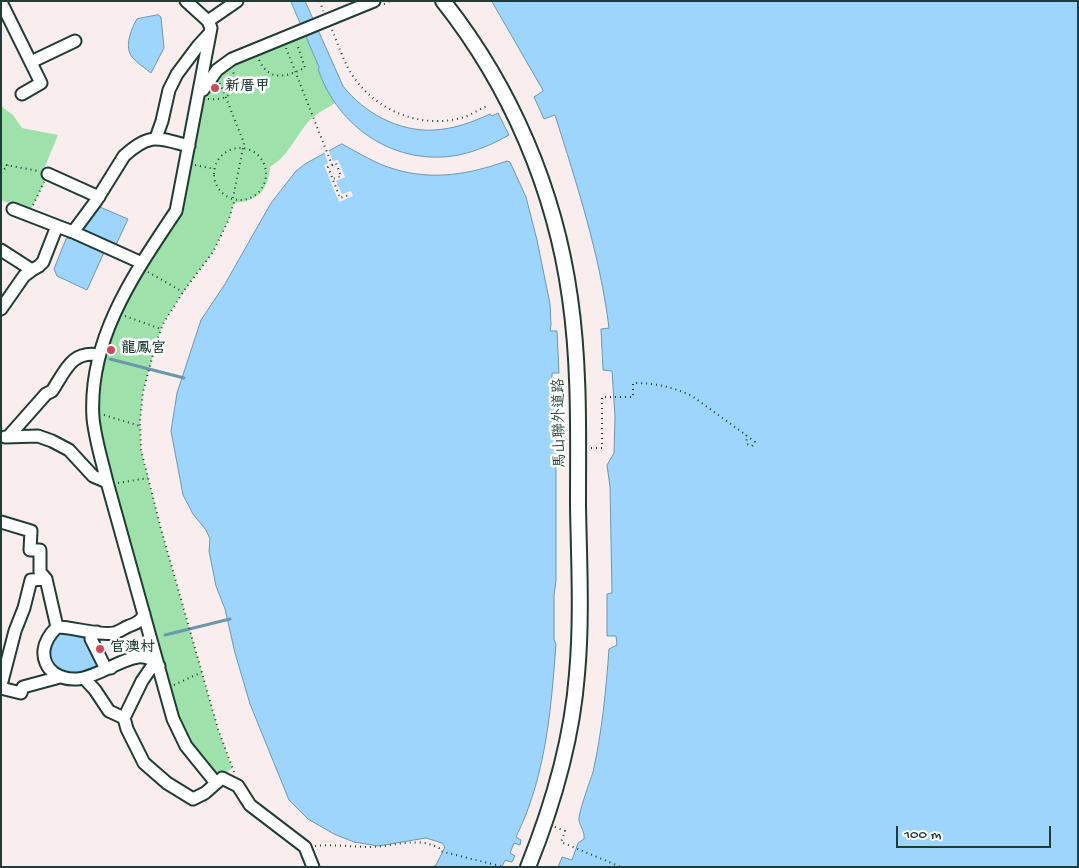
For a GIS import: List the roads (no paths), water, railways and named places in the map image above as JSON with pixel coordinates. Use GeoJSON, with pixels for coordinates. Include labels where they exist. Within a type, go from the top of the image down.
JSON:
{"type":"FeatureCollection","features":[{"type":"Feature","properties":{"kind":"main road","name":"馬山聯外道路"},"geometry":{"type":"LineString","coordinates":[[444,1],[499,84],[515,115],[536,166],[549,203],[562,251],[574,331],[579,544],[577,674],[563,760],[545,823],[528,867]]}},
{"type":"Feature","properties":{"kind":"street"},"geometry":{"type":"LineString","coordinates":[[186,1],[211,26],[204,99]]}},
{"type":"Feature","properties":{"kind":"street"},"geometry":{"type":"LineString","coordinates":[[208,22],[237,1]]}},
{"type":"Feature","properties":{"kind":"street"},"geometry":{"type":"LineString","coordinates":[[216,783],[196,761],[178,734],[167,701],[111,482],[98,444],[93,416],[94,388],[99,355],[115,311],[142,263],[176,211],[189,146],[211,77],[223,64],[240,54],[298,35],[318,24],[374,1]]}},
{"type":"Feature","properties":{"kind":"street"},"geometry":{"type":"LineString","coordinates":[[1,2],[41,83],[22,94]]}},
{"type":"Feature","properties":{"kind":"street"},"geometry":{"type":"LineString","coordinates":[[156,138],[169,90],[177,74],[198,46],[210,34]]}},
{"type":"Feature","properties":{"kind":"street"},"geometry":{"type":"LineString","coordinates":[[31,62],[75,41]]}},
{"type":"Feature","properties":{"kind":"street"},"geometry":{"type":"LineString","coordinates":[[73,232],[99,197],[124,156],[145,140],[156,138],[189,146]]}},
{"type":"Feature","properties":{"kind":"street"},"geometry":{"type":"LineString","coordinates":[[48,174],[99,197]]}},
{"type":"Feature","properties":{"kind":"street"},"geometry":{"type":"LineString","coordinates":[[13,209],[73,232],[142,263]]}},
{"type":"Feature","properties":{"kind":"street"},"geometry":{"type":"LineString","coordinates":[[1,309],[24,276],[43,262],[57,226]]}},
{"type":"Feature","properties":{"kind":"street"},"geometry":{"type":"LineString","coordinates":[[1,250],[32,270]]}},
{"type":"Feature","properties":{"kind":"street"},"geometry":{"type":"LineString","coordinates":[[5,437],[46,394],[52,391],[74,359],[84,354],[99,355]]}},
{"type":"Feature","properties":{"kind":"street"},"geometry":{"type":"LineString","coordinates":[[5,437],[38,436],[52,441],[69,450],[93,476],[111,482]]}},
{"type":"Feature","properties":{"kind":"street"},"geometry":{"type":"LineString","coordinates":[[1,522],[32,531],[30,550],[40,550],[40,572],[46,579],[58,627]]}},
{"type":"Feature","properties":{"kind":"street"},"geometry":{"type":"LineString","coordinates":[[46,579],[33,578],[31,580],[24,608],[15,631],[2,686],[21,693],[23,687],[60,677],[84,678],[139,657],[152,659],[157,664]]}},
{"type":"Feature","properties":{"kind":"street"},"geometry":{"type":"LineString","coordinates":[[58,627],[114,633],[134,624],[144,614]]}},
{"type":"Feature","properties":{"kind":"street"},"geometry":{"type":"LineString","coordinates":[[58,627],[48,638],[43,651],[45,662],[50,670],[60,677]]}},
{"type":"Feature","properties":{"kind":"street"},"geometry":{"type":"LineString","coordinates":[[97,632],[93,633],[91,639],[105,667],[110,668]]}},
{"type":"Feature","properties":{"kind":"street"},"geometry":{"type":"LineString","coordinates":[[157,664],[142,681],[124,718],[127,729],[144,763],[167,783],[192,799],[198,798],[222,778],[238,786],[250,805],[305,846],[313,867]]}},
{"type":"Feature","properties":{"kind":"street"},"geometry":{"type":"LineString","coordinates":[[84,678],[95,690],[109,711],[124,718]]}},
{"type":"Feature","properties":{"kind":"water"},"geometry":{"type":"Polygon","coordinates":[[[291,1],[305,1],[343,86],[361,105],[383,119],[408,128],[434,130],[456,127],[490,114],[492,116],[498,113],[509,135],[491,144],[459,155],[436,157],[413,155],[392,149],[372,139],[340,109],[327,90],[291,1]]]}},
{"type":"Feature","properties":{"kind":"water"},"geometry":{"type":"Polygon","coordinates":[[[492,1],[1078,1],[1078,867],[558,867],[562,857],[572,860],[578,843],[584,839],[579,817],[593,772],[599,742],[609,649],[617,645],[616,636],[607,636],[607,594],[612,593],[610,487],[607,465],[614,453],[615,417],[612,371],[603,370],[601,329],[609,328],[594,247],[555,115],[544,119],[534,97],[543,91],[492,1]]]}},
{"type":"Feature","properties":{"kind":"water"},"geometry":{"type":"Polygon","coordinates":[[[158,15],[161,17],[164,48],[151,73],[132,57],[128,43],[137,19],[158,15]]]}},
{"type":"Feature","properties":{"kind":"water"},"geometry":{"type":"Polygon","coordinates":[[[342,144],[387,167],[423,175],[465,172],[507,161],[510,162],[526,197],[537,240],[550,304],[550,331],[557,331],[559,373],[552,373],[552,379],[556,379],[556,581],[554,595],[554,640],[556,644],[549,718],[541,767],[526,814],[516,837],[521,840],[520,845],[514,843],[510,853],[515,856],[512,862],[505,860],[502,867],[432,867],[436,865],[445,847],[442,843],[426,838],[378,846],[354,842],[334,834],[308,819],[289,800],[250,704],[235,653],[225,609],[216,586],[209,551],[210,539],[183,495],[171,431],[177,393],[201,320],[225,284],[271,203],[296,171],[342,144]]]}},
{"type":"Feature","properties":{"kind":"water"},"geometry":{"type":"Polygon","coordinates":[[[100,207],[128,219],[115,247],[80,233],[100,207]]]}},
{"type":"Feature","properties":{"kind":"water"},"geometry":{"type":"Polygon","coordinates":[[[74,237],[105,250],[87,290],[57,276],[54,269],[66,239],[74,237]]]}},
{"type":"Feature","properties":{"kind":"water"},"geometry":{"type":"Polygon","coordinates":[[[61,632],[80,633],[86,638],[101,666],[70,674],[57,669],[49,655],[49,649],[52,639],[61,632]]]}},
{"type":"Feature","properties":{"kind":"waterway"},"geometry":{"type":"LineString","coordinates":[[110,359],[184,378]]}},
{"type":"Feature","properties":{"kind":"waterway"},"geometry":{"type":"LineString","coordinates":[[165,635],[230,619]]}},
{"type":"Feature","properties":{"kind":"place","name":"新厝甲"},"geometry":{"type":"Point","coordinates":[215,88]}},
{"type":"Feature","properties":{"kind":"place","name":"龍鳳宮"},"geometry":{"type":"Point","coordinates":[111,350]}},
{"type":"Feature","properties":{"kind":"place","name":"官澳村"},"geometry":{"type":"Point","coordinates":[100,649]}}]}
